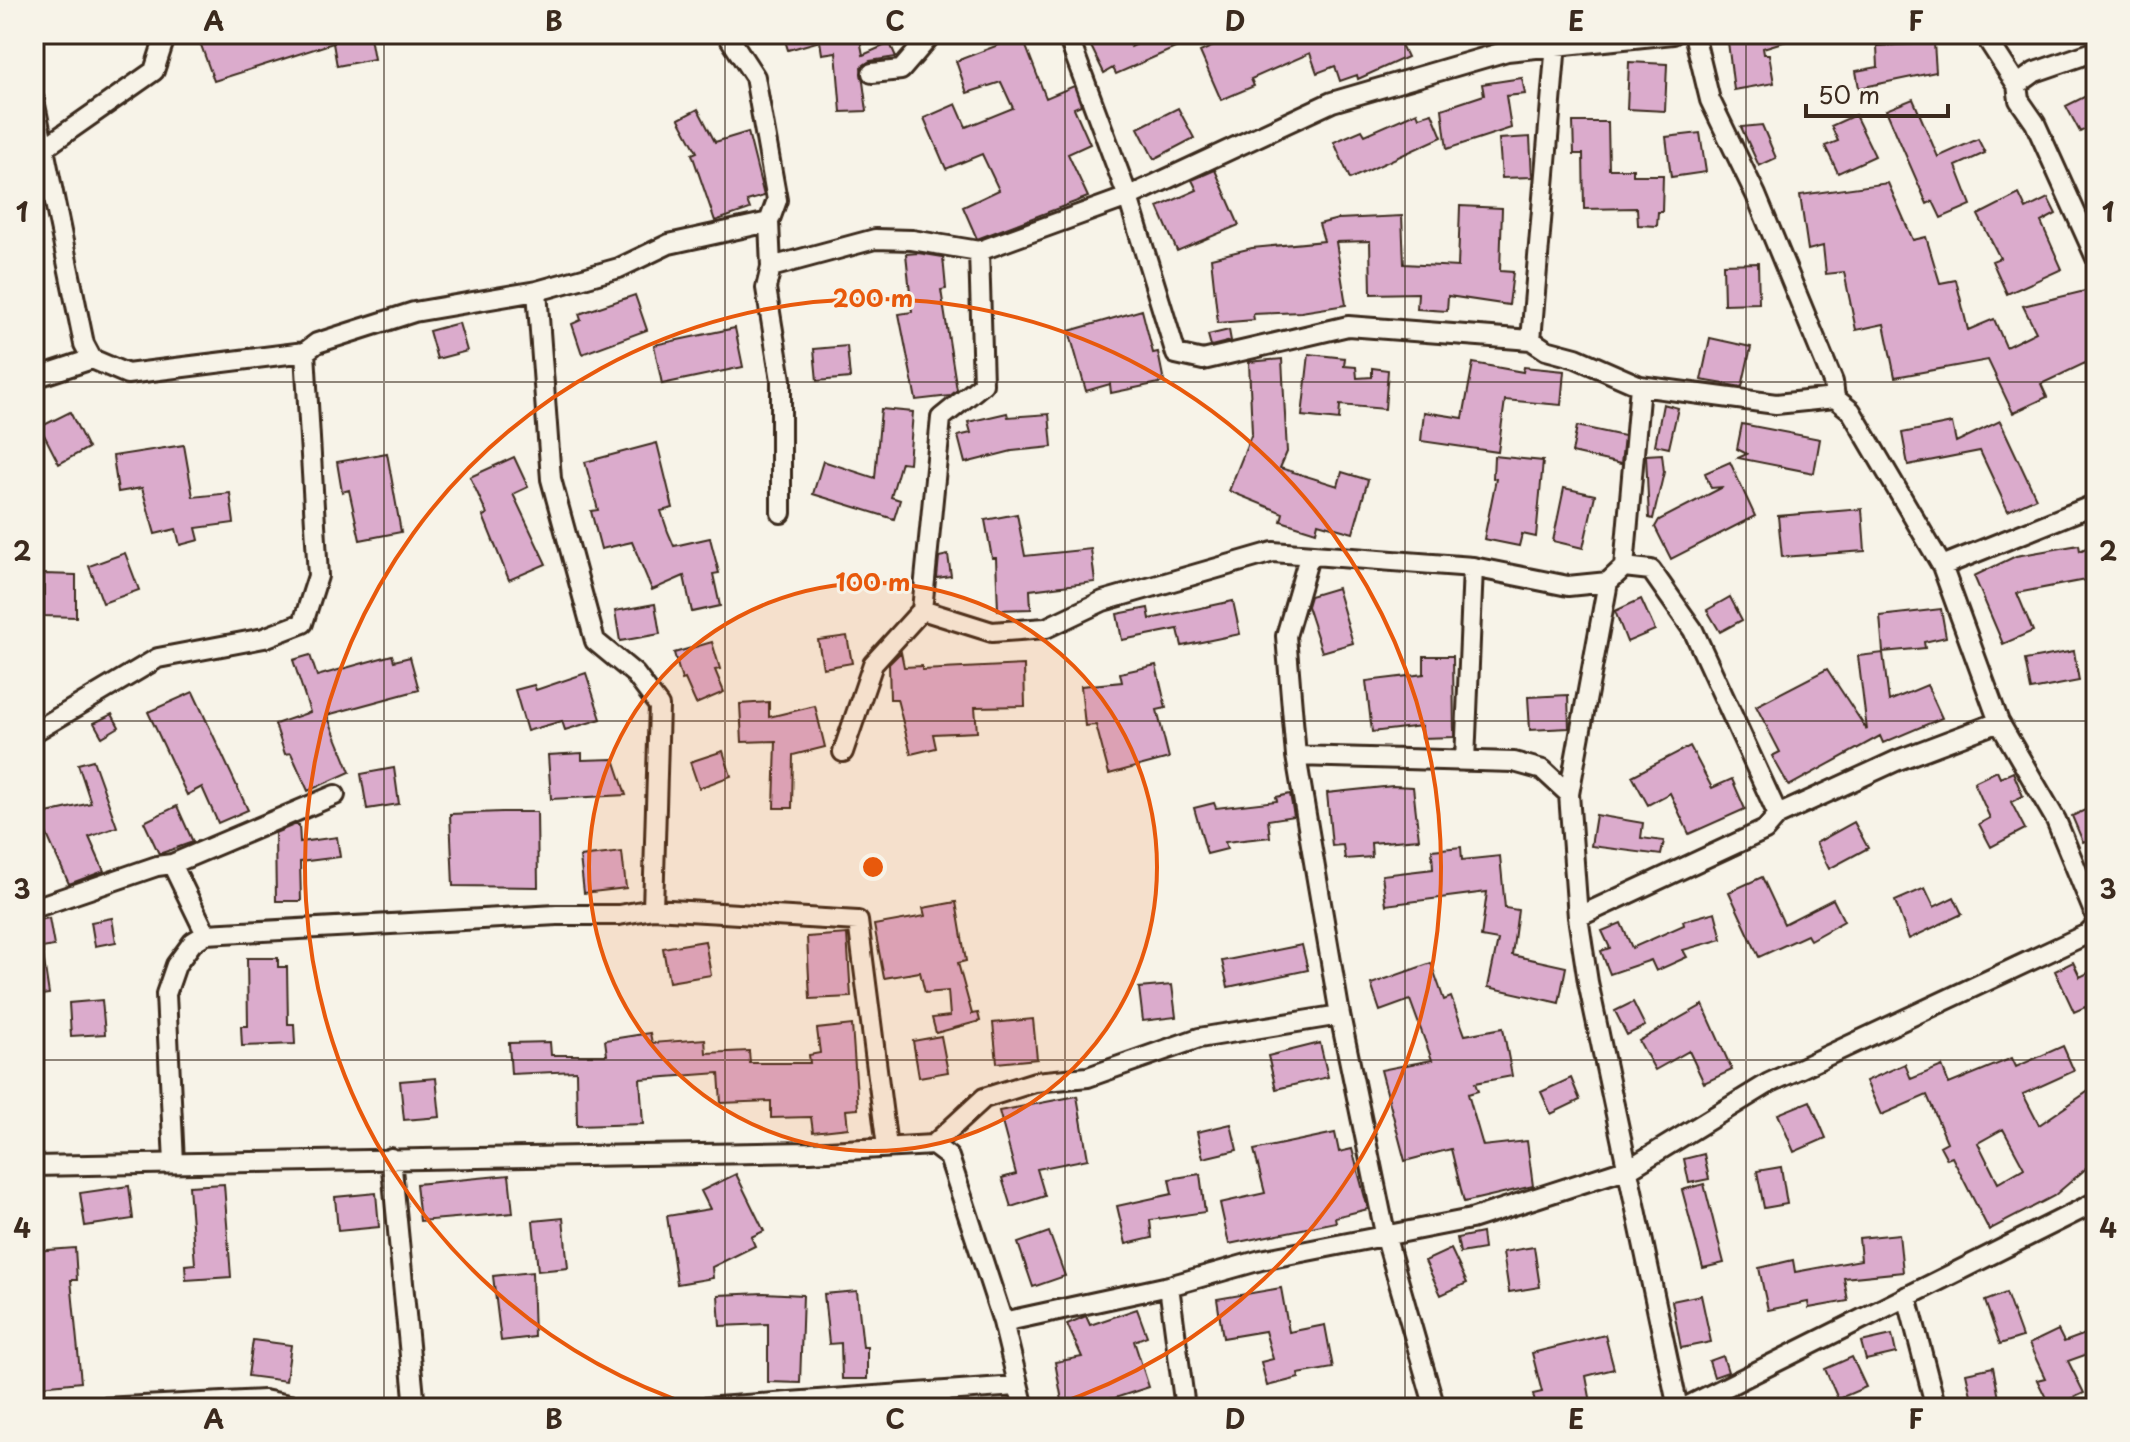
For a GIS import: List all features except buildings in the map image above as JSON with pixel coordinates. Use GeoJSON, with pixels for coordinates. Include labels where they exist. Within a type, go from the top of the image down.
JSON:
{"type":"FeatureCollection","features":[{"type":"Feature","properties":{"kind":"street"},"geometry":{"type":"LineString","coordinates":[[44,148],[154,71],[166,34]]}},
{"type":"Feature","properties":{"kind":"street"},"geometry":{"type":"LineString","coordinates":[[727,34],[755,77],[777,200],[769,222],[771,267],[766,288],[781,380],[781,513]]}},
{"type":"Feature","properties":{"kind":"street"},"geometry":{"type":"LineString","coordinates":[[872,73],[901,70],[932,34]]}},
{"type":"Feature","properties":{"kind":"street"},"geometry":{"type":"LineString","coordinates":[[1067,34],[1128,197],[1176,354],[1203,360],[1348,326],[1531,340],[1546,350],[1576,358],[1640,386],[1776,404],[1835,398]]}},
{"type":"Feature","properties":{"kind":"street"},"geometry":{"type":"LineString","coordinates":[[771,267],[875,239],[912,240],[979,251],[1128,197],[1332,102],[1506,42],[1556,43],[1673,34]]}},
{"type":"Feature","properties":{"kind":"street"},"geometry":{"type":"LineString","coordinates":[[1694,34],[1710,100],[1756,195],[1833,382],[1835,398],[1851,411],[1942,566],[1999,722],[2056,820],[2096,917]]}},
{"type":"Feature","properties":{"kind":"street"},"geometry":{"type":"LineString","coordinates":[[1984,34],[2017,85],[2019,100],[2035,123],[2096,258]]}},
{"type":"Feature","properties":{"kind":"street"},"geometry":{"type":"LineString","coordinates":[[1531,340],[1556,43]]}},
{"type":"Feature","properties":{"kind":"street"},"geometry":{"type":"LineString","coordinates":[[2017,85],[2035,72],[2096,51]]}},
{"type":"Feature","properties":{"kind":"street"},"geometry":{"type":"LineString","coordinates":[[34,100],[84,344],[92,359],[127,374],[305,352],[317,343],[414,312],[537,291],[619,268],[669,244],[769,222]]}},
{"type":"Feature","properties":{"kind":"street"},"geometry":{"type":"LineString","coordinates":[[843,752],[873,664],[922,610],[941,418],[983,384],[979,251]]}},
{"type":"Feature","properties":{"kind":"street"},"geometry":{"type":"LineString","coordinates":[[537,291],[551,479],[595,641],[635,674],[659,706],[653,909]]}},
{"type":"Feature","properties":{"kind":"street"},"geometry":{"type":"LineString","coordinates":[[34,732],[158,658],[264,638],[303,623],[318,576],[305,352]]}},
{"type":"Feature","properties":{"kind":"street"},"geometry":{"type":"LineString","coordinates":[[34,378],[92,359]]}},
{"type":"Feature","properties":{"kind":"street"},"geometry":{"type":"LineString","coordinates":[[1640,386],[1624,567],[1608,582],[1569,794],[1578,917],[1627,1168],[1681,1408],[2096,1202]]}},
{"type":"Feature","properties":{"kind":"street"},"geometry":{"type":"LineString","coordinates":[[1942,566],[2096,504]]}},
{"type":"Feature","properties":{"kind":"street"},"geometry":{"type":"LineString","coordinates":[[922,610],[992,632],[1046,628],[1103,601],[1273,552],[1473,567],[1568,586],[1608,582]]}},
{"type":"Feature","properties":{"kind":"street"},"geometry":{"type":"LineString","coordinates":[[1309,557],[1286,636],[1296,756],[1340,1015],[1386,1238],[1435,1408]]}},
{"type":"Feature","properties":{"kind":"street"},"geometry":{"type":"LineString","coordinates":[[1465,761],[1473,567]]}},
{"type":"Feature","properties":{"kind":"street"},"geometry":{"type":"LineString","coordinates":[[1624,567],[1651,570],[1693,630],[1778,815]]}},
{"type":"Feature","properties":{"kind":"street"},"geometry":{"type":"LineString","coordinates":[[1578,917],[1765,830],[1778,815],[1898,760],[1999,722]]}},
{"type":"Feature","properties":{"kind":"street"},"geometry":{"type":"LineString","coordinates":[[1296,756],[1514,762],[1543,770],[1569,794]]}},
{"type":"Feature","properties":{"kind":"street"},"geometry":{"type":"LineString","coordinates":[[34,908],[157,866],[172,864],[335,795]]}},
{"type":"Feature","properties":{"kind":"street"},"geometry":{"type":"LineString","coordinates":[[172,864],[206,934]]}},
{"type":"Feature","properties":{"kind":"street"},"geometry":{"type":"LineString","coordinates":[[174,1163],[166,994],[176,965],[193,942],[206,934],[557,915],[619,915],[653,909],[858,921],[887,1147]]}},
{"type":"Feature","properties":{"kind":"street"},"geometry":{"type":"LineString","coordinates":[[1003,1322],[1169,1286],[1261,1260],[1471,1219],[1627,1168],[1769,1083],[2087,934],[2096,925]]}},
{"type":"Feature","properties":{"kind":"street"},"geometry":{"type":"LineString","coordinates":[[933,1145],[984,1098],[1022,1086],[1088,1077],[1199,1038],[1340,1015]]}},
{"type":"Feature","properties":{"kind":"street"},"geometry":{"type":"LineString","coordinates":[[34,1166],[810,1152],[933,1145],[949,1157],[1003,1322],[1024,1408]]}},
{"type":"Feature","properties":{"kind":"street"},"geometry":{"type":"LineString","coordinates":[[391,1158],[415,1408]]}},
{"type":"Feature","properties":{"kind":"street"},"geometry":{"type":"LineString","coordinates":[[1169,1286],[1185,1408]]}},
{"type":"Feature","properties":{"kind":"street"},"geometry":{"type":"LineString","coordinates":[[1907,1296],[1936,1408]]}},
{"type":"Feature","properties":{"kind":"street"},"geometry":{"type":"LineString","coordinates":[[703,1408],[1017,1386]]}},
{"type":"Feature","properties":{"kind":"street"},"geometry":{"type":"LineString","coordinates":[[102,1408],[264,1400],[304,1408]]}}]}
